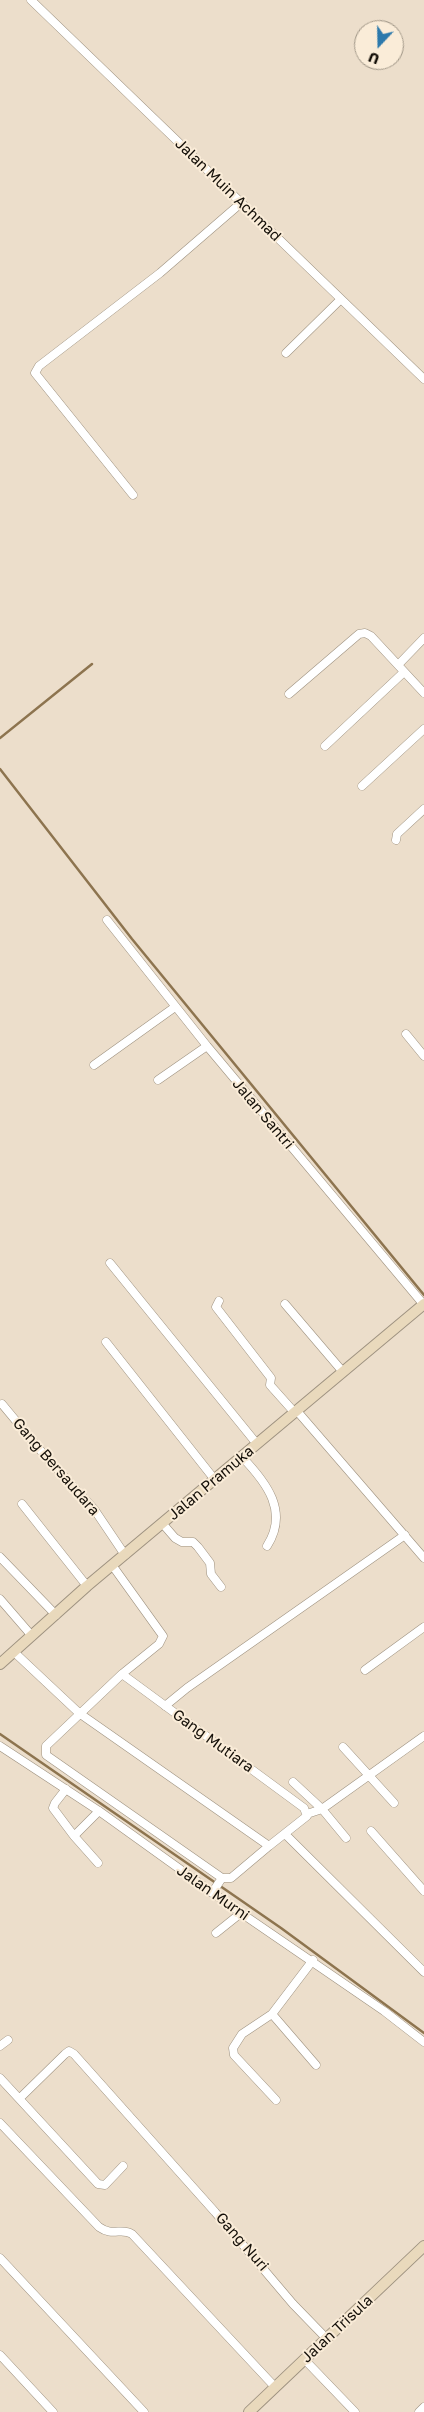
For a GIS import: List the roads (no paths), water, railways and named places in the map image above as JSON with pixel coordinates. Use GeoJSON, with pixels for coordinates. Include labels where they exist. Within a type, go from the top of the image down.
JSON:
{"type":"FeatureCollection","features":[{"type":"Feature","properties":{"kind":"street","name":"Jalan Muin Achmad"},"geometry":{"type":"LineString","coordinates":[[31,0],[424,379]]}},
{"type":"Feature","properties":{"kind":"street"},"geometry":{"type":"LineString","coordinates":[[133,495],[35,373],[40,366],[160,273],[241,203]]}},
{"type":"Feature","properties":{"kind":"street"},"geometry":{"type":"LineString","coordinates":[[286,353],[341,299]]}},
{"type":"Feature","properties":{"kind":"street"},"geometry":{"type":"LineString","coordinates":[[289,694],[359,634],[365,633],[371,636],[424,693]]}},
{"type":"Feature","properties":{"kind":"street"},"geometry":{"type":"LineString","coordinates":[[398,665],[424,638]]}},
{"type":"Feature","properties":{"kind":"street"},"geometry":{"type":"LineString","coordinates":[[325,746],[404,672]]}},
{"type":"Feature","properties":{"kind":"street"},"geometry":{"type":"LineString","coordinates":[[362,786],[424,729]]}},
{"type":"Feature","properties":{"kind":"street"},"geometry":{"type":"LineString","coordinates":[[396,840],[397,834],[424,809]]}},
{"type":"Feature","properties":{"kind":"street","name":"Jalan Santri"},"geometry":{"type":"LineString","coordinates":[[107,920],[206,1046],[424,1305]]}},
{"type":"Feature","properties":{"kind":"street"},"geometry":{"type":"LineString","coordinates":[[94,1065],[175,1007]]}},
{"type":"Feature","properties":{"kind":"street"},"geometry":{"type":"LineString","coordinates":[[406,1034],[424,1056]]}},
{"type":"Feature","properties":{"kind":"street"},"geometry":{"type":"LineString","coordinates":[[158,1080],[206,1046]]}},
{"type":"Feature","properties":{"kind":"street"},"geometry":{"type":"LineString","coordinates":[[110,1264],[257,1444]]}},
{"type":"Feature","properties":{"kind":"street"},"geometry":{"type":"LineString","coordinates":[[219,1301],[216,1307],[271,1378],[270,1385],[424,1558]]}},
{"type":"Feature","properties":{"kind":"street"},"geometry":{"type":"LineString","coordinates":[[285,1304],[344,1372]]}},
{"type":"Feature","properties":{"kind":"street","name":"Jalan Pramuka"},"geometry":{"type":"LineString","coordinates":[[0,1664],[87,1586],[424,1305]]}},
{"type":"Feature","properties":{"kind":"street"},"geometry":{"type":"LineString","coordinates":[[106,1342],[215,1480]]}},
{"type":"Feature","properties":{"kind":"street","name":"Gang Bersaudara"},"geometry":{"type":"LineString","coordinates":[[2,1404],[46,1457],[94,1509],[125,1556]]}},
{"type":"Feature","properties":{"kind":"street"},"geometry":{"type":"LineString","coordinates":[[242,1456],[254,1470],[273,1500],[278,1523],[275,1534],[267,1546]]}},
{"type":"Feature","properties":{"kind":"street"},"geometry":{"type":"LineString","coordinates":[[22,1504],[87,1586]]}},
{"type":"Feature","properties":{"kind":"street"},"geometry":{"type":"LineString","coordinates":[[162,1523],[176,1538],[182,1542],[193,1542],[198,1547],[210,1563],[211,1574],[221,1587]]}},
{"type":"Feature","properties":{"kind":"street"},"geometry":{"type":"LineString","coordinates":[[165,1706],[187,1688],[405,1535]]}},
{"type":"Feature","properties":{"kind":"street"},"geometry":{"type":"LineString","coordinates":[[0,1557],[56,1615]]}},
{"type":"Feature","properties":{"kind":"street"},"geometry":{"type":"LineString","coordinates":[[112,1566],[164,1636],[159,1644],[122,1674],[46,1746],[46,1755],[217,1885],[231,1878],[307,1814],[322,1808],[424,1736]]}},
{"type":"Feature","properties":{"kind":"street"},"geometry":{"type":"LineString","coordinates":[[0,1599],[32,1636]]}},
{"type":"Feature","properties":{"kind":"street"},"geometry":{"type":"LineString","coordinates":[[365,1670],[424,1627]]}},
{"type":"Feature","properties":{"kind":"street"},"geometry":{"type":"LineString","coordinates":[[14,1652],[79,1713],[269,1846]]}},
{"type":"Feature","properties":{"kind":"street","name":"Gang Mutiara"},"geometry":{"type":"LineString","coordinates":[[122,1674],[304,1808],[307,1814]]}},
{"type":"Feature","properties":{"kind":"street","name":"Jalan Murni"},"geometry":{"type":"LineString","coordinates":[[0,1746],[217,1885],[241,1913],[313,1960],[424,2042]]}},
{"type":"Feature","properties":{"kind":"street"},"geometry":{"type":"LineString","coordinates":[[343,1747],[394,1803]]}},
{"type":"Feature","properties":{"kind":"street"},"geometry":{"type":"LineString","coordinates":[[294,1782],[322,1808],[346,1838]]}},
{"type":"Feature","properties":{"kind":"street"},"geometry":{"type":"LineString","coordinates":[[66,1789],[53,1808],[98,1863]]}},
{"type":"Feature","properties":{"kind":"street"},"geometry":{"type":"LineString","coordinates":[[74,1836],[99,1811]]}},
{"type":"Feature","properties":{"kind":"street"},"geometry":{"type":"LineString","coordinates":[[371,1832],[424,1891]]}},
{"type":"Feature","properties":{"kind":"street"},"geometry":{"type":"LineString","coordinates":[[285,1834],[424,1972]]}},
{"type":"Feature","properties":{"kind":"street"},"geometry":{"type":"LineString","coordinates":[[216,1934],[241,1913]]}},
{"type":"Feature","properties":{"kind":"street"},"geometry":{"type":"LineString","coordinates":[[276,2100],[234,2055],[233,2048],[242,2034],[272,2014],[313,1960]]}},
{"type":"Feature","properties":{"kind":"street"},"geometry":{"type":"LineString","coordinates":[[272,2014],[316,2065]]}},
{"type":"Feature","properties":{"kind":"street"},"geometry":{"type":"LineString","coordinates":[[0,2046],[8,2040]]}},
{"type":"Feature","properties":{"kind":"street","name":"Gang Nuri"},"geometry":{"type":"LineString","coordinates":[[20,2098],[69,2051],[74,2054],[157,2145],[293,2304],[327,2338]]}},
{"type":"Feature","properties":{"kind":"street"},"geometry":{"type":"LineString","coordinates":[[0,2078],[98,2184],[105,2185],[123,2166]]}},
{"type":"Feature","properties":{"kind":"street"},"geometry":{"type":"LineString","coordinates":[[0,2123],[99,2227],[111,2233],[122,2231],[132,2234],[275,2387]]}},
{"type":"Feature","properties":{"kind":"street","name":"Jalan Trisula"},"geometry":{"type":"LineString","coordinates":[[249,2412],[424,2246]]}},
{"type":"Feature","properties":{"kind":"street"},"geometry":{"type":"LineString","coordinates":[[0,2258],[144,2412]]}},
{"type":"Feature","properties":{"kind":"street"},"geometry":{"type":"LineString","coordinates":[[0,2355],[53,2412]]}},
{"type":"Feature","properties":{"kind":"street"},"geometry":{"type":"LineString","coordinates":[[304,2359],[355,2412]]}},
{"type":"Feature","properties":{"kind":"street"},"geometry":{"type":"LineString","coordinates":[[419,2412],[424,2407]]}},
{"type":"Feature","properties":{"kind":"waterway"},"geometry":{"type":"LineString","coordinates":[[0,738],[92,664]]}},
{"type":"Feature","properties":{"kind":"waterway"},"geometry":{"type":"LineString","coordinates":[[0,769],[132,939],[424,1295]]}},
{"type":"Feature","properties":{"kind":"waterway"},"geometry":{"type":"LineString","coordinates":[[0,1734],[281,1928],[424,2033]]}}]}
